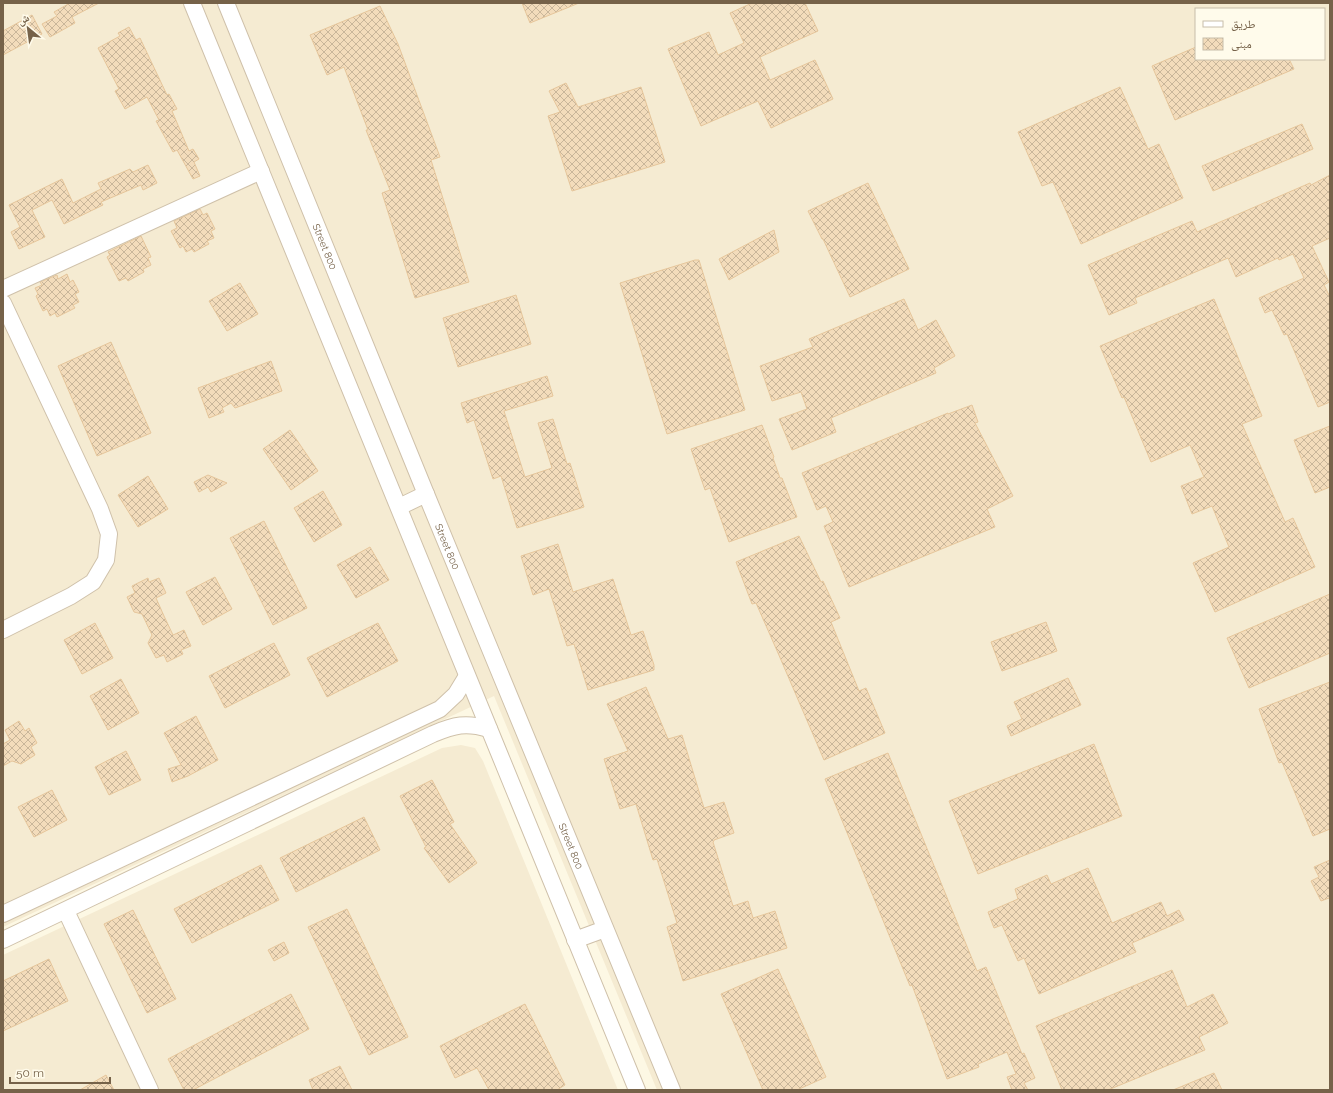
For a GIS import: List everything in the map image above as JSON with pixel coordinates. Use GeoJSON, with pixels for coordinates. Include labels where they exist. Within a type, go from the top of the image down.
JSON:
{"type":"FeatureCollection","features":[{"type":"Feature","properties":{"kind":"street"},"geometry":{"type":"LineString","coordinates":[[192,3],[637,1090]]}},
{"type":"Feature","properties":{"kind":"street","name":"Street 800"},"geometry":{"type":"LineString","coordinates":[[226,3],[426,494],[672,1090]]}},
{"type":"Feature","properties":{"kind":"street"},"geometry":{"type":"LineString","coordinates":[[3,289],[261,170]]}},
{"type":"Feature","properties":{"kind":"street"},"geometry":{"type":"LineString","coordinates":[[3,303],[100,509],[109,534],[106,560],[93,582],[71,596],[3,630]]}},
{"type":"Feature","properties":{"kind":"street"},"geometry":{"type":"LineString","coordinates":[[399,507],[426,494]]}},
{"type":"Feature","properties":{"kind":"street"},"geometry":{"type":"LineString","coordinates":[[3,914],[440,709],[456,694],[467,676]]}},
{"type":"Feature","properties":{"kind":"street"},"geometry":{"type":"LineString","coordinates":[[3,940],[448,728],[468,724],[489,729]]}},
{"type":"Feature","properties":{"kind":"street"},"geometry":{"type":"LineString","coordinates":[[185,829],[194,849]]}},
{"type":"Feature","properties":{"kind":"street"},"geometry":{"type":"LineString","coordinates":[[66,911],[150,1090]]}},
{"type":"Feature","properties":{"kind":"street"},"geometry":{"type":"LineString","coordinates":[[575,940],[605,929]]}},
{"type":"Feature","properties":{"kind":"shaded area"},"geometry":{"type":"Polygon","coordinates":[[[3,3],[1330,3],[1330,1090],[657,1090],[494,696],[3,927],[3,3]]]}},
{"type":"Feature","properties":{"kind":"shaded area"},"geometry":{"type":"Polygon","coordinates":[[[461,745],[475,748],[483,761],[618,1090],[3,1090],[3,955],[442,748],[461,745]]]}},
{"type":"Feature","properties":{"kind":"building"},"geometry":{"type":"Polygon","coordinates":[[[70,3],[99,3],[72,17],[75,23],[50,37],[42,24],[57,16],[54,12],[70,3]]]}},
{"type":"Feature","properties":{"kind":"building"},"geometry":{"type":"Polygon","coordinates":[[[522,3],[579,3],[530,23],[522,3]]]}},
{"type":"Feature","properties":{"kind":"building"},"geometry":{"type":"Polygon","coordinates":[[[752,3],[805,3],[818,31],[760,57],[770,80],[815,60],[833,99],[771,128],[758,101],[701,126],[668,49],[709,32],[718,55],[744,43],[730,13],[752,3]]]}},
{"type":"Feature","properties":{"kind":"building"},"geometry":{"type":"Polygon","coordinates":[[[380,6],[398,44],[440,157],[431,160],[469,282],[415,298],[382,193],[390,190],[366,130],[368,130],[344,67],[327,75],[310,35],[380,6]]]}},
{"type":"Feature","properties":{"kind":"building"},"geometry":{"type":"Polygon","coordinates":[[[32,15],[42,34],[3,55],[3,31],[32,15]]]}},
{"type":"Feature","properties":{"kind":"building"},"geometry":{"type":"Polygon","coordinates":[[[129,27],[136,40],[140,38],[167,95],[169,94],[177,109],[172,111],[189,151],[193,149],[199,159],[194,162],[200,176],[193,179],[177,150],[173,152],[156,121],[159,120],[147,97],[125,109],[115,91],[119,89],[98,48],[120,36],[118,33],[129,27]]]}},
{"type":"Feature","properties":{"kind":"building"},"geometry":{"type":"Polygon","coordinates":[[[1195,47],[1195,60],[1290,60],[1294,69],[1175,120],[1152,66],[1195,47]]]}},
{"type":"Feature","properties":{"kind":"building"},"geometry":{"type":"Polygon","coordinates":[[[566,83],[578,107],[641,87],[665,162],[572,191],[548,116],[560,112],[549,91],[566,83]]]}},
{"type":"Feature","properties":{"kind":"building"},"geometry":{"type":"Polygon","coordinates":[[[1120,87],[1148,149],[1159,144],[1183,198],[1081,244],[1053,182],[1042,186],[1018,132],[1120,87]]]}},
{"type":"Feature","properties":{"kind":"building"},"geometry":{"type":"Polygon","coordinates":[[[1302,124],[1313,149],[1213,191],[1202,166],[1302,124]]]}},
{"type":"Feature","properties":{"kind":"building"},"geometry":{"type":"Polygon","coordinates":[[[148,165],[157,183],[143,190],[141,185],[101,202],[103,205],[64,224],[52,200],[32,210],[45,237],[19,249],[11,232],[20,227],[9,205],[62,179],[73,203],[101,189],[98,183],[130,169],[133,172],[148,165]]]}},
{"type":"Feature","properties":{"kind":"building"},"geometry":{"type":"Polygon","coordinates":[[[1330,175],[1330,238],[1312,246],[1329,282],[1324,285],[1330,297],[1330,402],[1318,407],[1287,334],[1284,335],[1272,310],[1265,313],[1259,298],[1304,278],[1293,254],[1279,260],[1278,258],[1236,277],[1228,258],[1135,298],[1137,303],[1109,315],[1088,265],[1192,221],[1197,232],[1310,183],[1311,185],[1330,175]]]}},
{"type":"Feature","properties":{"kind":"building"},"geometry":{"type":"Polygon","coordinates":[[[868,183],[909,269],[850,297],[808,211],[868,183]]]}},
{"type":"Feature","properties":{"kind":"building"},"geometry":{"type":"Polygon","coordinates":[[[200,209],[203,215],[207,213],[215,229],[211,231],[214,238],[207,241],[209,244],[194,252],[192,249],[186,252],[183,246],[180,248],[171,231],[177,228],[174,221],[200,209]]]}},
{"type":"Feature","properties":{"kind":"building"},"geometry":{"type":"Polygon","coordinates":[[[774,230],[779,252],[729,280],[719,259],[774,230]]]}},
{"type":"Feature","properties":{"kind":"building"},"geometry":{"type":"Polygon","coordinates":[[[141,236],[151,257],[148,258],[151,265],[143,269],[144,272],[128,281],[126,278],[119,281],[107,257],[110,255],[108,252],[141,236]]]}},
{"type":"Feature","properties":{"kind":"building"},"geometry":{"type":"Polygon","coordinates":[[[699,260],[745,410],[667,434],[620,283],[699,260]]]}},
{"type":"Feature","properties":{"kind":"building"},"geometry":{"type":"Polygon","coordinates":[[[67,274],[70,282],[73,280],[79,292],[75,294],[79,302],[73,305],[75,308],[57,317],[55,313],[50,316],[47,309],[43,311],[36,296],[38,294],[35,288],[42,285],[40,282],[57,275],[58,279],[67,274]]]}},
{"type":"Feature","properties":{"kind":"building"},"geometry":{"type":"Polygon","coordinates":[[[240,283],[258,314],[227,331],[209,301],[240,283]]]}},
{"type":"Feature","properties":{"kind":"building"},"geometry":{"type":"Polygon","coordinates":[[[516,295],[531,344],[458,367],[443,318],[516,295]]]}},
{"type":"Feature","properties":{"kind":"building"},"geometry":{"type":"Polygon","coordinates":[[[904,299],[918,330],[936,320],[955,356],[934,368],[936,373],[831,418],[836,432],[792,450],[779,419],[807,409],[801,392],[772,401],[760,366],[813,347],[809,339],[904,299]]]}},
{"type":"Feature","properties":{"kind":"building"},"geometry":{"type":"Polygon","coordinates":[[[1214,299],[1262,416],[1242,424],[1285,522],[1293,518],[1315,567],[1215,612],[1193,563],[1229,547],[1212,506],[1192,514],[1181,486],[1204,477],[1190,445],[1151,462],[1124,397],[1122,398],[1100,346],[1214,299]]]}},
{"type":"Feature","properties":{"kind":"building"},"geometry":{"type":"Polygon","coordinates":[[[111,342],[151,433],[97,456],[58,366],[111,342]]]}},
{"type":"Feature","properties":{"kind":"building"},"geometry":{"type":"Polygon","coordinates":[[[271,361],[282,391],[235,408],[231,403],[222,408],[224,412],[209,418],[198,388],[271,361]]]}},
{"type":"Feature","properties":{"kind":"building"},"geometry":{"type":"Polygon","coordinates":[[[547,376],[553,396],[504,411],[525,477],[552,468],[538,423],[553,419],[567,464],[570,463],[584,507],[517,528],[501,476],[493,479],[474,420],[467,423],[461,403],[547,376]]]}},
{"type":"Feature","properties":{"kind":"building"},"geometry":{"type":"Polygon","coordinates":[[[972,405],[978,422],[975,423],[1013,496],[987,509],[995,527],[849,587],[824,526],[833,522],[826,506],[817,510],[802,473],[948,413],[972,405]]]}},
{"type":"Feature","properties":{"kind":"building"},"geometry":{"type":"Polygon","coordinates":[[[762,425],[780,478],[782,478],[797,517],[729,542],[710,488],[705,490],[691,449],[762,425]]]}},
{"type":"Feature","properties":{"kind":"building"},"geometry":{"type":"Polygon","coordinates":[[[1330,426],[1330,487],[1315,493],[1294,440],[1330,426]]]}},
{"type":"Feature","properties":{"kind":"building"},"geometry":{"type":"Polygon","coordinates":[[[290,430],[318,471],[291,490],[263,449],[290,430]]]}},
{"type":"Feature","properties":{"kind":"building"},"geometry":{"type":"Polygon","coordinates":[[[208,475],[227,483],[211,492],[208,487],[199,492],[194,482],[208,475]]]}},
{"type":"Feature","properties":{"kind":"building"},"geometry":{"type":"Polygon","coordinates":[[[148,476],[168,509],[138,527],[118,495],[148,476]]]}},
{"type":"Feature","properties":{"kind":"building"},"geometry":{"type":"Polygon","coordinates":[[[323,491],[342,525],[314,542],[294,508],[323,491]]]}},
{"type":"Feature","properties":{"kind":"building"},"geometry":{"type":"Polygon","coordinates":[[[264,521],[307,608],[273,625],[230,538],[264,521]]]}},
{"type":"Feature","properties":{"kind":"building"},"geometry":{"type":"Polygon","coordinates":[[[799,536],[821,582],[823,581],[840,618],[831,622],[859,691],[866,688],[885,733],[824,760],[756,603],[752,604],[736,562],[799,536]]]}},
{"type":"Feature","properties":{"kind":"building"},"geometry":{"type":"Polygon","coordinates":[[[558,544],[573,592],[613,579],[631,635],[643,631],[654,665],[654,670],[588,690],[574,644],[567,646],[549,589],[533,595],[521,556],[558,544]]]}},
{"type":"Feature","properties":{"kind":"building"},"geometry":{"type":"Polygon","coordinates":[[[370,547],[389,580],[356,598],[337,565],[370,547]]]}},
{"type":"Feature","properties":{"kind":"building"},"geometry":{"type":"Polygon","coordinates":[[[215,577],[232,609],[203,625],[186,592],[215,577]]]}},
{"type":"Feature","properties":{"kind":"building"},"geometry":{"type":"Polygon","coordinates":[[[148,578],[149,582],[159,578],[166,593],[156,598],[173,635],[184,630],[191,646],[181,650],[183,654],[167,662],[164,655],[156,658],[148,643],[152,635],[142,614],[134,612],[127,597],[135,593],[132,586],[148,578]]]}},
{"type":"Feature","properties":{"kind":"building"},"geometry":{"type":"Polygon","coordinates":[[[1330,594],[1330,653],[1249,688],[1227,638],[1330,594]]]}},
{"type":"Feature","properties":{"kind":"building"},"geometry":{"type":"Polygon","coordinates":[[[1046,622],[1057,651],[1002,671],[991,642],[1046,622]]]}},
{"type":"Feature","properties":{"kind":"building"},"geometry":{"type":"Polygon","coordinates":[[[95,623],[113,658],[82,674],[64,640],[95,623]]]}},
{"type":"Feature","properties":{"kind":"building"},"geometry":{"type":"Polygon","coordinates":[[[378,623],[398,661],[327,697],[307,658],[378,623]]]}},
{"type":"Feature","properties":{"kind":"building"},"geometry":{"type":"Polygon","coordinates":[[[274,643],[290,675],[225,708],[209,676],[274,643]]]}},
{"type":"Feature","properties":{"kind":"building"},"geometry":{"type":"Polygon","coordinates":[[[1068,678],[1081,705],[1011,736],[1007,726],[1022,719],[1014,702],[1068,678]]]}},
{"type":"Feature","properties":{"kind":"building"},"geometry":{"type":"Polygon","coordinates":[[[121,679],[139,713],[108,730],[90,696],[121,679]]]}},
{"type":"Feature","properties":{"kind":"building"},"geometry":{"type":"Polygon","coordinates":[[[1330,682],[1330,829],[1313,836],[1282,762],[1279,763],[1259,709],[1330,682]]]}},
{"type":"Feature","properties":{"kind":"building"},"geometry":{"type":"Polygon","coordinates":[[[646,687],[668,739],[682,735],[704,808],[724,802],[734,833],[714,840],[713,842],[733,906],[748,901],[753,918],[775,911],[787,948],[683,981],[667,927],[677,923],[657,859],[653,860],[636,804],[620,809],[604,759],[628,751],[607,704],[646,687]]]}},
{"type":"Feature","properties":{"kind":"building"},"geometry":{"type":"Polygon","coordinates":[[[196,716],[218,760],[188,776],[172,782],[168,769],[181,765],[164,733],[196,716]]]}},
{"type":"Feature","properties":{"kind":"building"},"geometry":{"type":"Polygon","coordinates":[[[19,721],[25,731],[29,728],[37,743],[31,747],[35,755],[21,764],[12,761],[3,766],[3,744],[10,740],[5,730],[19,721]]]}},
{"type":"Feature","properties":{"kind":"building"},"geometry":{"type":"Polygon","coordinates":[[[1094,744],[1122,816],[978,874],[949,801],[1094,744]]]}},
{"type":"Feature","properties":{"kind":"building"},"geometry":{"type":"Polygon","coordinates":[[[126,751],[141,780],[109,795],[95,767],[126,751]]]}},
{"type":"Feature","properties":{"kind":"building"},"geometry":{"type":"Polygon","coordinates":[[[888,753],[977,971],[986,967],[1022,1054],[1024,1053],[1035,1078],[1024,1083],[1028,1090],[1012,1090],[1007,1077],[1016,1074],[1007,1052],[978,1064],[979,1067],[947,1079],[912,985],[910,986],[825,779],[888,753]]]}},
{"type":"Feature","properties":{"kind":"building"},"geometry":{"type":"Polygon","coordinates":[[[432,780],[454,822],[450,824],[477,863],[449,883],[424,848],[426,847],[400,796],[432,780]]]}},
{"type":"Feature","properties":{"kind":"building"},"geometry":{"type":"Polygon","coordinates":[[[52,790],[67,820],[34,837],[18,807],[52,790]]]}},
{"type":"Feature","properties":{"kind":"building"},"geometry":{"type":"Polygon","coordinates":[[[364,817],[380,850],[296,892],[280,858],[364,817]]]}},
{"type":"Feature","properties":{"kind":"building"},"geometry":{"type":"Polygon","coordinates":[[[1330,860],[1330,901],[1329,898],[1321,901],[1311,881],[1319,877],[1314,867],[1330,860]]]}},
{"type":"Feature","properties":{"kind":"building"},"geometry":{"type":"Polygon","coordinates":[[[261,865],[279,900],[192,943],[174,909],[261,865]]]}},
{"type":"Feature","properties":{"kind":"building"},"geometry":{"type":"Polygon","coordinates":[[[1088,868],[1112,923],[1161,902],[1167,916],[1179,910],[1184,920],[1132,943],[1136,952],[1039,994],[1024,958],[1018,961],[1002,925],[994,928],[988,912],[1018,899],[1015,889],[1047,875],[1051,884],[1088,868]]]}},
{"type":"Feature","properties":{"kind":"building"},"geometry":{"type":"Polygon","coordinates":[[[347,909],[408,1037],[369,1055],[308,927],[347,909]]]}},
{"type":"Feature","properties":{"kind":"building"},"geometry":{"type":"Polygon","coordinates":[[[133,910],[176,999],[147,1013],[104,924],[133,910]]]}},
{"type":"Feature","properties":{"kind":"building"},"geometry":{"type":"Polygon","coordinates":[[[284,942],[289,953],[274,961],[268,950],[284,942]]]}},
{"type":"Feature","properties":{"kind":"building"},"geometry":{"type":"Polygon","coordinates":[[[49,959],[68,1001],[3,1031],[3,981],[49,959]]]}},
{"type":"Feature","properties":{"kind":"building"},"geometry":{"type":"Polygon","coordinates":[[[778,969],[826,1077],[797,1090],[763,1090],[721,994],[778,969]]]}},
{"type":"Feature","properties":{"kind":"building"},"geometry":{"type":"Polygon","coordinates":[[[1172,970],[1187,1007],[1213,994],[1228,1023],[1199,1037],[1205,1050],[1108,1090],[1062,1090],[1036,1026],[1172,970]]]}},
{"type":"Feature","properties":{"kind":"building"},"geometry":{"type":"Polygon","coordinates":[[[291,994],[309,1029],[193,1090],[184,1090],[168,1059],[291,994]]]}},
{"type":"Feature","properties":{"kind":"building"},"geometry":{"type":"Polygon","coordinates":[[[525,1004],[565,1085],[557,1090],[489,1090],[477,1068],[455,1078],[440,1046],[525,1004]]]}},
{"type":"Feature","properties":{"kind":"building"},"geometry":{"type":"Polygon","coordinates":[[[340,1066],[352,1090],[313,1090],[309,1080],[340,1066]]]}},
{"type":"Feature","properties":{"kind":"building"},"geometry":{"type":"Polygon","coordinates":[[[1214,1073],[1222,1090],[1173,1090],[1214,1073]]]}},
{"type":"Feature","properties":{"kind":"building"},"geometry":{"type":"Polygon","coordinates":[[[106,1075],[114,1090],[80,1090],[106,1075]]]}}]}
